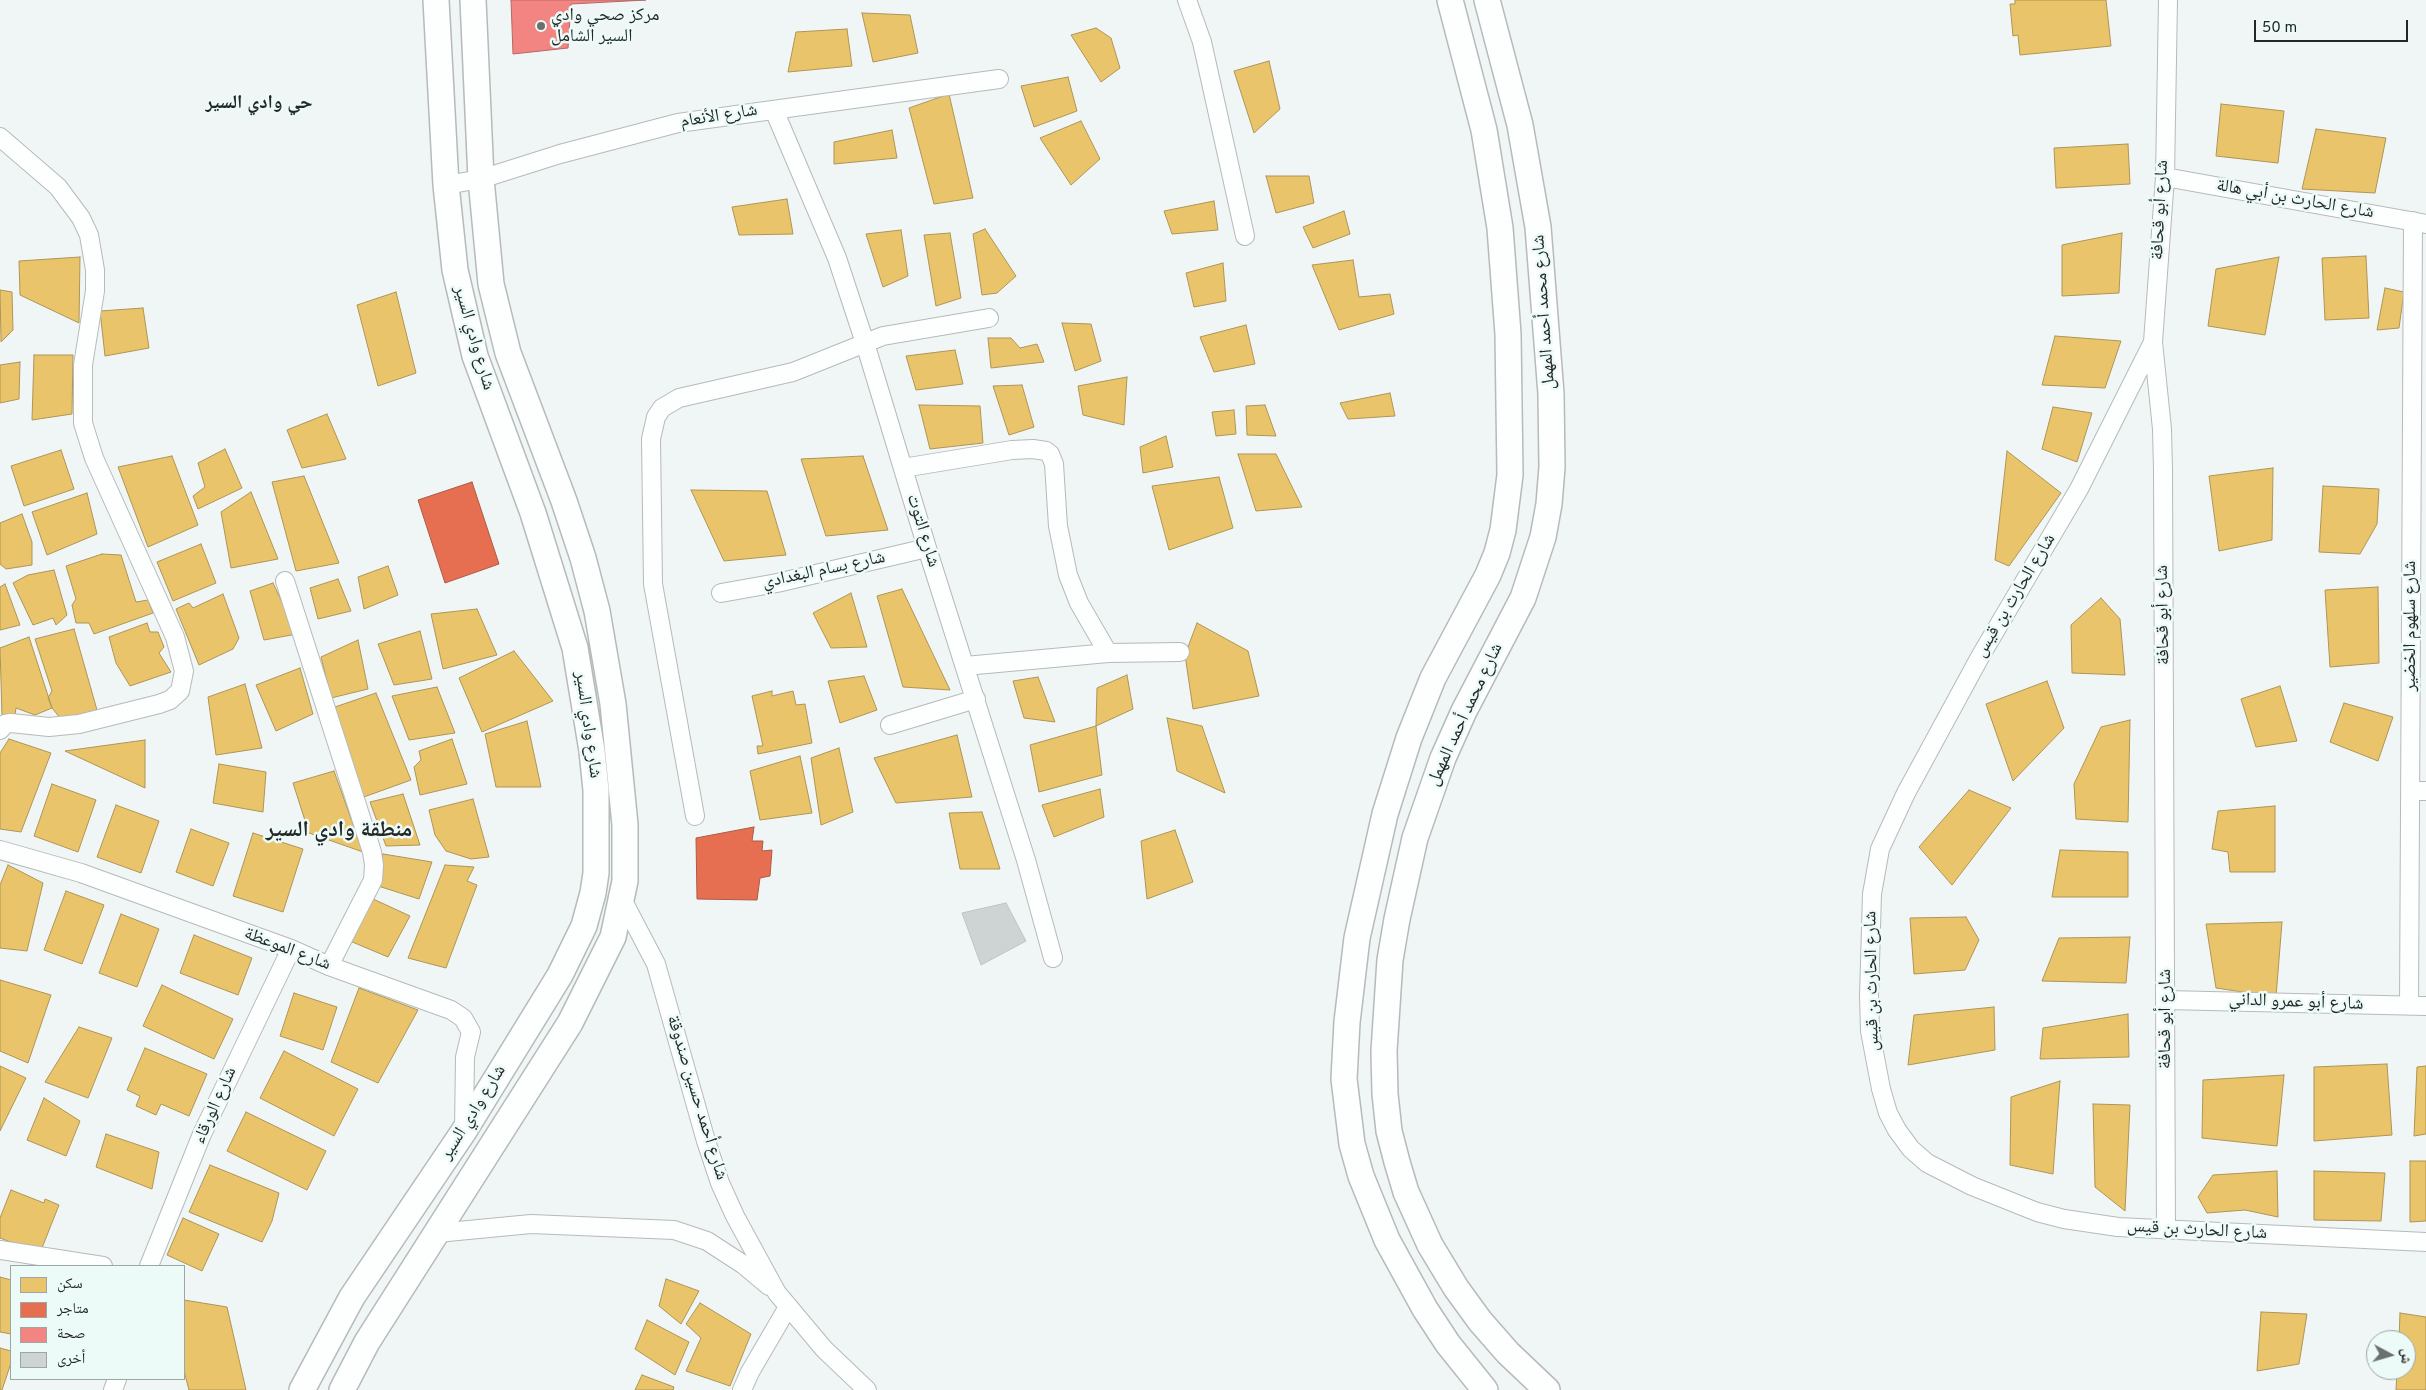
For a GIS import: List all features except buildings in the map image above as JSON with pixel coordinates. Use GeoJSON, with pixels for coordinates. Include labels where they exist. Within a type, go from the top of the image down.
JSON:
{"type":"FeatureCollection","features":[{"type":"Feature","properties":{"kind":"main road","name":"شارع وادي السير"},"geometry":{"type":"LineString","coordinates":[[302,1390],[352,1297],[464,1131],[560,975],[584,926],[594,892],[598,848],[596,790],[590,735],[575,648],[533,513],[475,356],[454,270],[446,185],[436,0]]}},
{"type":"Feature","properties":{"kind":"main road","name":"شارع وادي السير"},"geometry":{"type":"LineString","coordinates":[[342,1390],[367,1342],[570,1023],[613,937],[622,901],[625,826],[607,658],[583,558],[508,352],[491,284],[481,179],[474,0]]}},
{"type":"Feature","properties":{"kind":"main road"},"geometry":{"type":"LineString","coordinates":[[1450,0],[1484,130],[1500,228],[1508,334],[1510,475],[1503,530],[1497,553],[1488,575],[1433,678],[1409,738],[1385,814],[1357,938],[1346,1022],[1344,1079],[1347,1112],[1358,1168],[1387,1240],[1425,1310],[1448,1344],[1485,1390]]}},
{"type":"Feature","properties":{"kind":"main road","name":"شارع محمد أحمد المهمل"},"geometry":{"type":"LineString","coordinates":[[1487,0],[1520,125],[1538,227],[1551,394],[1552,467],[1549,504],[1543,537],[1523,598],[1457,727],[1427,798],[1415,838],[1398,911],[1390,960],[1384,1051],[1385,1094],[1389,1131],[1396,1162],[1406,1192],[1430,1245],[1456,1288],[1480,1321],[1508,1354],[1546,1390]]}},
{"type":"Feature","properties":{"kind":"main road"},"geometry":{"type":"LineString","coordinates":[[594,892],[622,901]]}},
{"type":"Feature","properties":{"kind":"street"},"geometry":{"type":"LineString","coordinates":[[1187,0],[1202,42],[1246,236]]}},
{"type":"Feature","properties":{"kind":"street","name":"شارع أبو قحافة"},"geometry":{"type":"LineString","coordinates":[[2166,1230],[2163,470],[2162,429],[2153,342],[2164,177],[2168,0]]}},
{"type":"Feature","properties":{"kind":"street","name":"شارع الأنعام"},"geometry":{"type":"LineString","coordinates":[[446,185],[481,179],[633,133],[720,116],[999,79]]}},
{"type":"Feature","properties":{"kind":"street","name":"شارع التوت"},"geometry":{"type":"LineString","coordinates":[[774,110],[837,258],[865,342],[927,548],[1026,860],[1053,958]]}},
{"type":"Feature","properties":{"kind":"street"},"geometry":{"type":"LineString","coordinates":[[0,137],[58,187],[81,218],[89,236],[96,270],[95,291],[83,365],[82,423],[94,458],[175,637],[184,671],[180,691],[170,700],[159,704],[79,724],[49,726],[11,722],[5,724],[0,730]]}},
{"type":"Feature","properties":{"kind":"street","name":"شارع الحارث بن أبي هالة"},"geometry":{"type":"LineString","coordinates":[[2164,177],[2419,223]]}},
{"type":"Feature","properties":{"kind":"street","name":"شارع سلهوم الخضير"},"geometry":{"type":"LineString","coordinates":[[2417,1006],[2419,223]]}},
{"type":"Feature","properties":{"kind":"street"},"geometry":{"type":"LineString","coordinates":[[695,816],[653,584],[651,439],[656,417],[662,408],[679,398],[793,372],[865,342],[908,331],[989,318]]}},
{"type":"Feature","properties":{"kind":"street","name":"شارع الحارث بن قيس"},"geometry":{"type":"LineString","coordinates":[[2153,342],[2079,490],[1980,655],[1887,830],[1880,848],[1872,894],[1869,996],[1874,1061],[1888,1113],[1911,1149],[1928,1163],[1972,1186],[2036,1212],[2064,1219],[2118,1227],[2426,1242]]}},
{"type":"Feature","properties":{"kind":"street"},"geometry":{"type":"LineString","coordinates":[[903,468],[1012,450],[1033,449],[1046,451],[1050,454],[1054,464],[1058,526],[1068,575],[1079,602],[1108,653]]}},
{"type":"Feature","properties":{"kind":"street","name":"شارع بسام البغدادي"},"geometry":{"type":"LineString","coordinates":[[721,593],[777,583],[927,548]]}},
{"type":"Feature","properties":{"kind":"street"},"geometry":{"type":"LineString","coordinates":[[285,581],[372,852],[374,865],[373,880],[329,966]]}},
{"type":"Feature","properties":{"kind":"street"},"geometry":{"type":"LineString","coordinates":[[965,666],[1108,653],[1180,652]]}},
{"type":"Feature","properties":{"kind":"street"},"geometry":{"type":"LineString","coordinates":[[890,725],[976,699]]}},
{"type":"Feature","properties":{"kind":"street","name":"شارع الموعظة"},"geometry":{"type":"LineString","coordinates":[[0,850],[81,873],[291,949],[329,966],[451,1010],[463,1018],[471,1032],[465,1057],[464,1131]]}},
{"type":"Feature","properties":{"kind":"street","name":"شارع أحمد حسين صندوقة"},"geometry":{"type":"LineString","coordinates":[[622,901],[656,964],[681,1060],[720,1183],[735,1216],[777,1293],[824,1349],[867,1390]]}},
{"type":"Feature","properties":{"kind":"street","name":"شارع الورقاء"},"geometry":{"type":"LineString","coordinates":[[149,1265],[202,1134],[291,949]]}},
{"type":"Feature","properties":{"kind":"street","name":"شارع أبو عمرو الداني"},"geometry":{"type":"LineString","coordinates":[[2166,1000],[2417,1006]]}},
{"type":"Feature","properties":{"kind":"street","name":"شارع أحمد حسين صندوقة"},"geometry":{"type":"LineString","coordinates":[[437,1233],[531,1224],[674,1230],[707,1241],[744,1266],[777,1293]]}},
{"type":"Feature","properties":{"kind":"street"},"geometry":{"type":"LineString","coordinates":[[0,1250],[96,1265]]}},
{"type":"Feature","properties":{"kind":"street"},"geometry":{"type":"LineString","coordinates":[[742,1390],[750,1372],[788,1307]]}},
{"type":"Feature","properties":{"kind":"place","name":"مركز صحي وادي السير الشامل"},"geometry":{"type":"Point","coordinates":[541,26]}},
{"type":"Feature","properties":{"kind":"district","name":"حي وادي السير"},"geometry":{"type":"Point","coordinates":[259,104]}},
{"type":"Feature","properties":{"kind":"district","name":"منطقة وادي السير"},"geometry":{"type":"Point","coordinates":[339,832]}}]}
